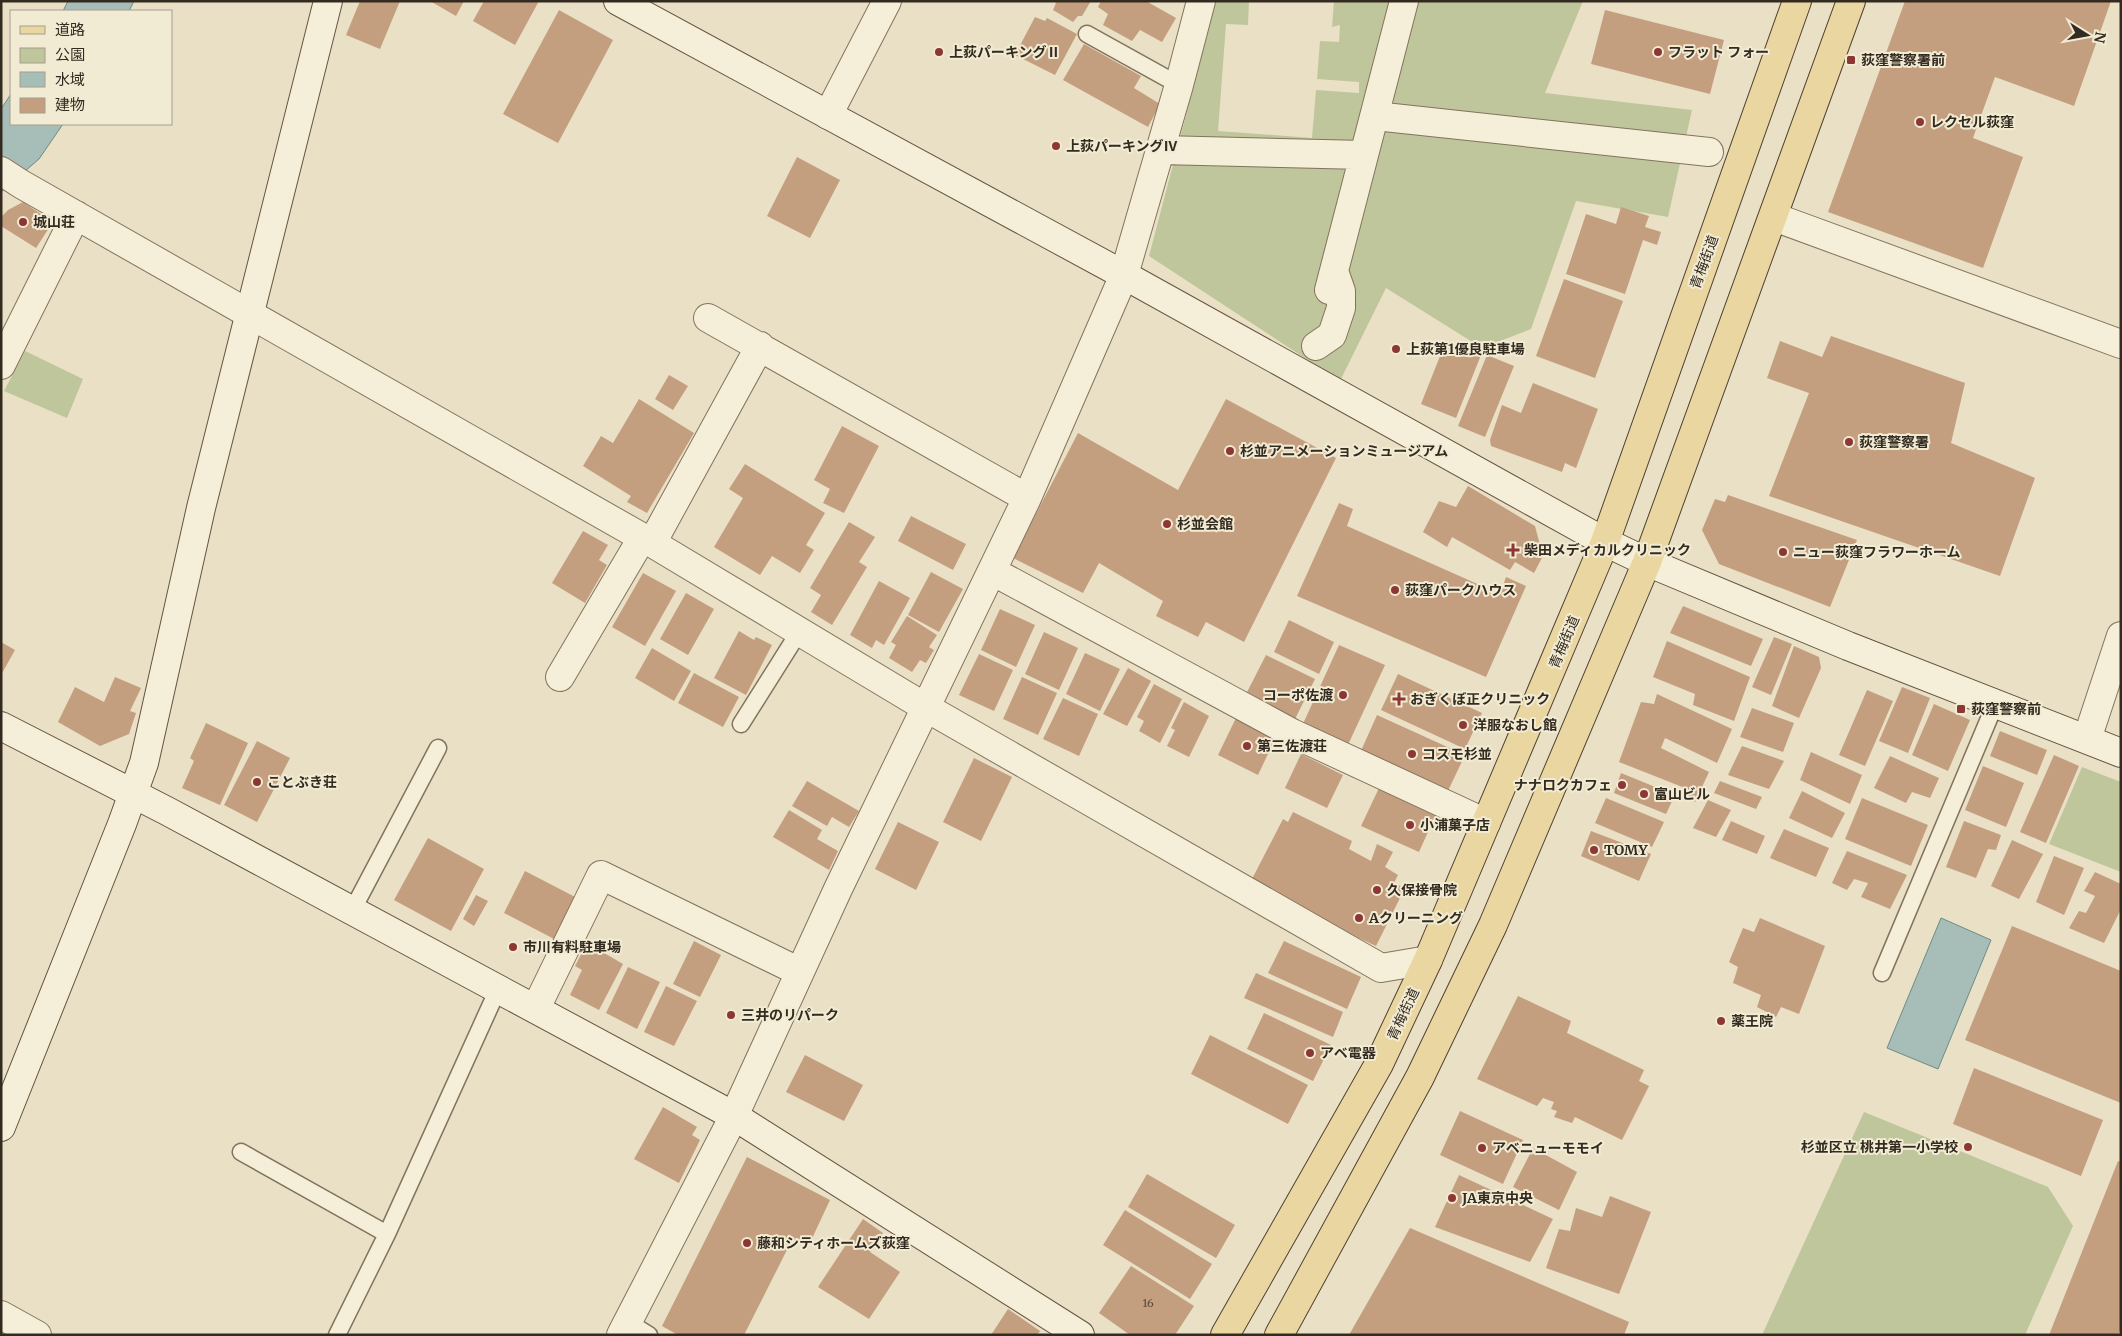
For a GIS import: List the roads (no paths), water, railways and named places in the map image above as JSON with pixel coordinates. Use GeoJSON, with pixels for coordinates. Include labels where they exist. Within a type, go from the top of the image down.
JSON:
{"type":"FeatureCollection","features":[{"type":"Feature","properties":{"kind":"main road","name":"青梅街道"},"geometry":{"type":"LineString","coordinates":[[1225,1335],[1379,1064],[1428,960],[1605,542],[1797,1]]}},
{"type":"Feature","properties":{"kind":"main road"},"geometry":{"type":"LineString","coordinates":[[1279,1335],[1420,1078],[1489,934],[1647,562],[1851,1]]}},
{"type":"Feature","properties":{"kind":"street"},"geometry":{"type":"LineString","coordinates":[[1,1126],[134,794],[144,763],[201,508],[248,314],[328,1]]}},
{"type":"Feature","properties":{"kind":"street"},"geometry":{"type":"LineString","coordinates":[[618,1],[1124,275],[1605,542],[1647,562],[1848,646],[1996,702],[2121,753]]}},
{"type":"Feature","properties":{"kind":"street"},"geometry":{"type":"LineString","coordinates":[[828,115],[887,1]]}},
{"type":"Feature","properties":{"kind":"street"},"geometry":{"type":"LineString","coordinates":[[633,1330],[925,707],[1027,498],[1124,275],[1179,85],[1201,1]]}},
{"type":"Feature","properties":{"kind":"street"},"geometry":{"type":"LineString","coordinates":[[1308,377],[1318,337],[1332,334],[1341,308],[1341,291],[1331,281],[1404,1]]}},
{"type":"Feature","properties":{"kind":"street"},"geometry":{"type":"LineString","coordinates":[[1375,116],[1709,152]]}},
{"type":"Feature","properties":{"kind":"street"},"geometry":{"type":"LineString","coordinates":[[1160,150],[1364,155]]}},
{"type":"Feature","properties":{"kind":"street"},"geometry":{"type":"LineString","coordinates":[[6,174],[647,541],[925,707],[1381,968],[1428,960]]}},
{"type":"Feature","properties":{"kind":"street"},"geometry":{"type":"LineString","coordinates":[[1,365],[76,215]]}},
{"type":"Feature","properties":{"kind":"street"},"geometry":{"type":"LineString","coordinates":[[1774,216],[2121,344]]}},
{"type":"Feature","properties":{"kind":"street"},"geometry":{"type":"LineString","coordinates":[[708,318],[1027,498]]}},
{"type":"Feature","properties":{"kind":"street"},"geometry":{"type":"LineString","coordinates":[[560,677],[647,541],[760,346]]}},
{"type":"Feature","properties":{"kind":"street"},"geometry":{"type":"LineString","coordinates":[[992,571],[1292,733],[1486,823]]}},
{"type":"Feature","properties":{"kind":"street"},"geometry":{"type":"LineString","coordinates":[[2086,739],[2121,636]]}},
{"type":"Feature","properties":{"kind":"street"},"geometry":{"type":"LineString","coordinates":[[1,726],[134,794],[536,1008],[734,1116],[1080,1335]]}},
{"type":"Feature","properties":{"kind":"street"},"geometry":{"type":"LineString","coordinates":[[536,1008],[601,875],[800,972]]}},
{"type":"Feature","properties":{"kind":"street"},"geometry":{"type":"LineString","coordinates":[[1,1315],[37,1335]]}},
{"type":"Feature","properties":{"kind":"lane"},"geometry":{"type":"LineString","coordinates":[[1087,34],[1179,85]]}},
{"type":"Feature","properties":{"kind":"lane"},"geometry":{"type":"LineString","coordinates":[[741,724],[798,632]]}},
{"type":"Feature","properties":{"kind":"lane"},"geometry":{"type":"LineString","coordinates":[[1882,973],[1996,702]]}},
{"type":"Feature","properties":{"kind":"lane"},"geometry":{"type":"LineString","coordinates":[[352,911],[438,748]]}},
{"type":"Feature","properties":{"kind":"lane"},"geometry":{"type":"LineString","coordinates":[[337,1335],[388,1234],[498,989]]}},
{"type":"Feature","properties":{"kind":"lane"},"geometry":{"type":"LineString","coordinates":[[241,1152],[388,1234]]}},
{"type":"Feature","properties":{"kind":"water"},"geometry":{"type":"Polygon","coordinates":[[[68,1],[134,1],[130,10],[64,10],[68,1]]]}},
{"type":"Feature","properties":{"kind":"water"},"geometry":{"type":"Polygon","coordinates":[[[10,96],[10,125],[62,125],[39,159],[1,192],[1,109],[10,96]]]}},
{"type":"Feature","properties":{"kind":"water"},"geometry":{"type":"Polygon","coordinates":[[[1941,918],[1991,940],[1938,1069],[1887,1048],[1941,918]]]}},
{"type":"Feature","properties":{"kind":"place","name":"上荻パーキングⅡ"},"geometry":{"type":"Point","coordinates":[939,52]}},
{"type":"Feature","properties":{"kind":"place","name":"フラット フォー"},"geometry":{"type":"Point","coordinates":[1658,52]}},
{"type":"Feature","properties":{"kind":"place","name":"荻窪警察署前"},"geometry":{"type":"Point","coordinates":[1851,60]}},
{"type":"Feature","properties":{"kind":"place","name":"レクセル荻窪"},"geometry":{"type":"Point","coordinates":[1920,122]}},
{"type":"Feature","properties":{"kind":"place","name":"上荻パーキングⅣ"},"geometry":{"type":"Point","coordinates":[1056,146]}},
{"type":"Feature","properties":{"kind":"place","name":"城山荘"},"geometry":{"type":"Point","coordinates":[23,222]}},
{"type":"Feature","properties":{"kind":"place","name":"上荻第1優良駐車場"},"geometry":{"type":"Point","coordinates":[1396,349]}},
{"type":"Feature","properties":{"kind":"place","name":"荻窪警察署"},"geometry":{"type":"Point","coordinates":[1849,442]}},
{"type":"Feature","properties":{"kind":"place","name":"杉並アニメーションミュージアム"},"geometry":{"type":"Point","coordinates":[1230,451]}},
{"type":"Feature","properties":{"kind":"place","name":"杉並会館"},"geometry":{"type":"Point","coordinates":[1167,524]}},
{"type":"Feature","properties":{"kind":"place","name":"柴田メディカルクリニック"},"geometry":{"type":"Point","coordinates":[1513,550]}},
{"type":"Feature","properties":{"kind":"place","name":"ニュー荻窪フラワーホーム"},"geometry":{"type":"Point","coordinates":[1783,552]}},
{"type":"Feature","properties":{"kind":"place","name":"荻窪パークハウス"},"geometry":{"type":"Point","coordinates":[1395,590]}},
{"type":"Feature","properties":{"kind":"place","name":"コーポ佐渡"},"geometry":{"type":"Point","coordinates":[1343,695]}},
{"type":"Feature","properties":{"kind":"place","name":"おぎくぼ正クリニック"},"geometry":{"type":"Point","coordinates":[1399,699]}},
{"type":"Feature","properties":{"kind":"place","name":"荻窪警察前"},"geometry":{"type":"Point","coordinates":[1961,709]}},
{"type":"Feature","properties":{"kind":"place","name":"洋服なおし館"},"geometry":{"type":"Point","coordinates":[1463,725]}},
{"type":"Feature","properties":{"kind":"place","name":"第三佐渡荘"},"geometry":{"type":"Point","coordinates":[1247,746]}},
{"type":"Feature","properties":{"kind":"place","name":"コスモ杉並"},"geometry":{"type":"Point","coordinates":[1412,754]}},
{"type":"Feature","properties":{"kind":"place","name":"ことぶき荘"},"geometry":{"type":"Point","coordinates":[257,782]}},
{"type":"Feature","properties":{"kind":"place","name":"ナナロクカフェ"},"geometry":{"type":"Point","coordinates":[1622,785]}},
{"type":"Feature","properties":{"kind":"place","name":"富山ビル"},"geometry":{"type":"Point","coordinates":[1644,794]}},
{"type":"Feature","properties":{"kind":"place","name":"小浦菓子店"},"geometry":{"type":"Point","coordinates":[1410,825]}},
{"type":"Feature","properties":{"kind":"place","name":"TOMY"},"geometry":{"type":"Point","coordinates":[1594,850]}},
{"type":"Feature","properties":{"kind":"place","name":"久保接骨院"},"geometry":{"type":"Point","coordinates":[1377,890]}},
{"type":"Feature","properties":{"kind":"place","name":"Aクリーニング"},"geometry":{"type":"Point","coordinates":[1359,918]}},
{"type":"Feature","properties":{"kind":"place","name":"市川有料駐車場"},"geometry":{"type":"Point","coordinates":[513,947]}},
{"type":"Feature","properties":{"kind":"place","name":"三井のリパーク"},"geometry":{"type":"Point","coordinates":[731,1015]}},
{"type":"Feature","properties":{"kind":"place","name":"薬王院"},"geometry":{"type":"Point","coordinates":[1721,1021]}},
{"type":"Feature","properties":{"kind":"place","name":"アベ電器"},"geometry":{"type":"Point","coordinates":[1310,1053]}},
{"type":"Feature","properties":{"kind":"place","name":"杉並区立 桃井第一小学校"},"geometry":{"type":"Point","coordinates":[1968,1147]}},
{"type":"Feature","properties":{"kind":"place","name":"アベニューモモイ"},"geometry":{"type":"Point","coordinates":[1482,1148]}},
{"type":"Feature","properties":{"kind":"place","name":"JA東京中央"},"geometry":{"type":"Point","coordinates":[1452,1198]}},
{"type":"Feature","properties":{"kind":"place","name":"藤和シティホームズ荻窪"},"geometry":{"type":"Point","coordinates":[747,1243]}}]}
